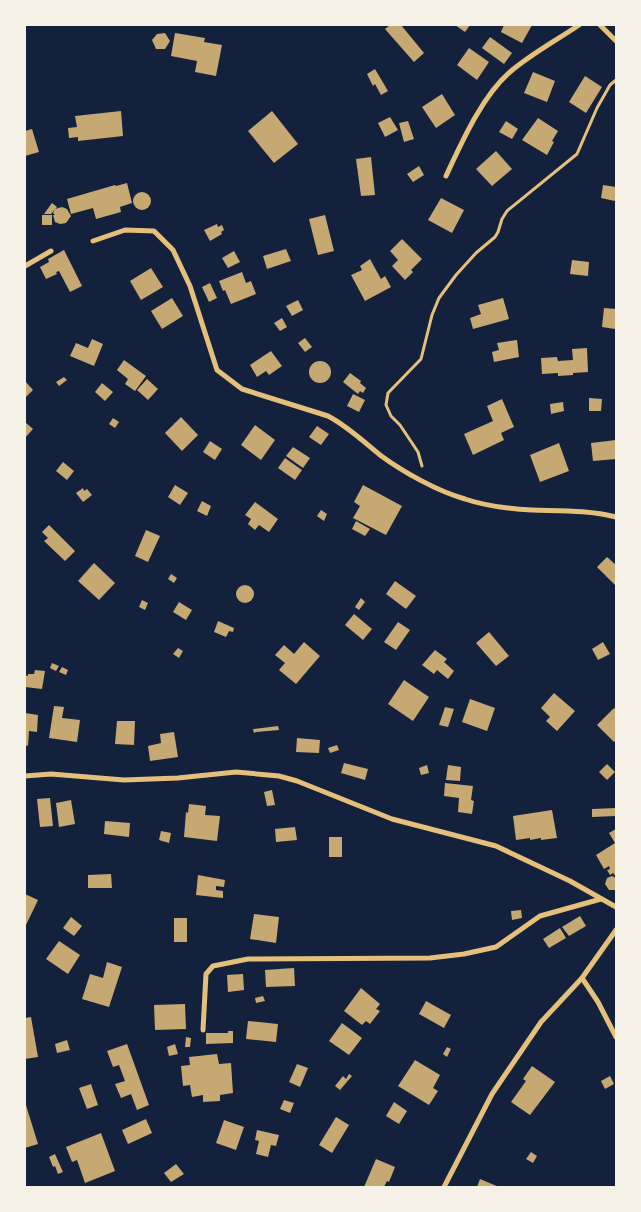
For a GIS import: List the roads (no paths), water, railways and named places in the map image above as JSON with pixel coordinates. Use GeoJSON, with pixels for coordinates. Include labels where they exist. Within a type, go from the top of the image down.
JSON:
{"type":"FeatureCollection","features":[{"type":"Feature","properties":{"kind":"street"},"geometry":{"type":"LineString","coordinates":[[446,176],[461,142],[500,83],[510,72],[580,25]]}},
{"type":"Feature","properties":{"kind":"street"},"geometry":{"type":"LineString","coordinates":[[600,25],[616,41]]}},
{"type":"Feature","properties":{"kind":"street"},"geometry":{"type":"LineString","coordinates":[[93,241],[125,230],[154,231],[173,250],[190,286],[217,370],[242,389],[316,411],[339,422],[382,456],[423,482],[462,499],[530,510],[586,511],[616,517]]}},
{"type":"Feature","properties":{"kind":"street"},"geometry":{"type":"LineString","coordinates":[[25,266],[51,251]]}},
{"type":"Feature","properties":{"kind":"street"},"geometry":{"type":"LineString","coordinates":[[25,776],[51,774],[133,780],[236,772],[280,776],[392,818],[496,846],[570,881],[616,907]]}},
{"type":"Feature","properties":{"kind":"street"},"geometry":{"type":"LineString","coordinates":[[203,1030],[206,974],[213,966],[248,959],[430,958],[464,954],[496,947],[540,916],[602,899]]}},
{"type":"Feature","properties":{"kind":"street"},"geometry":{"type":"LineString","coordinates":[[444,1187],[492,1094],[541,1022],[582,978],[616,930]]}},
{"type":"Feature","properties":{"kind":"street"},"geometry":{"type":"LineString","coordinates":[[582,978],[598,1002],[616,1037]]}}]}
